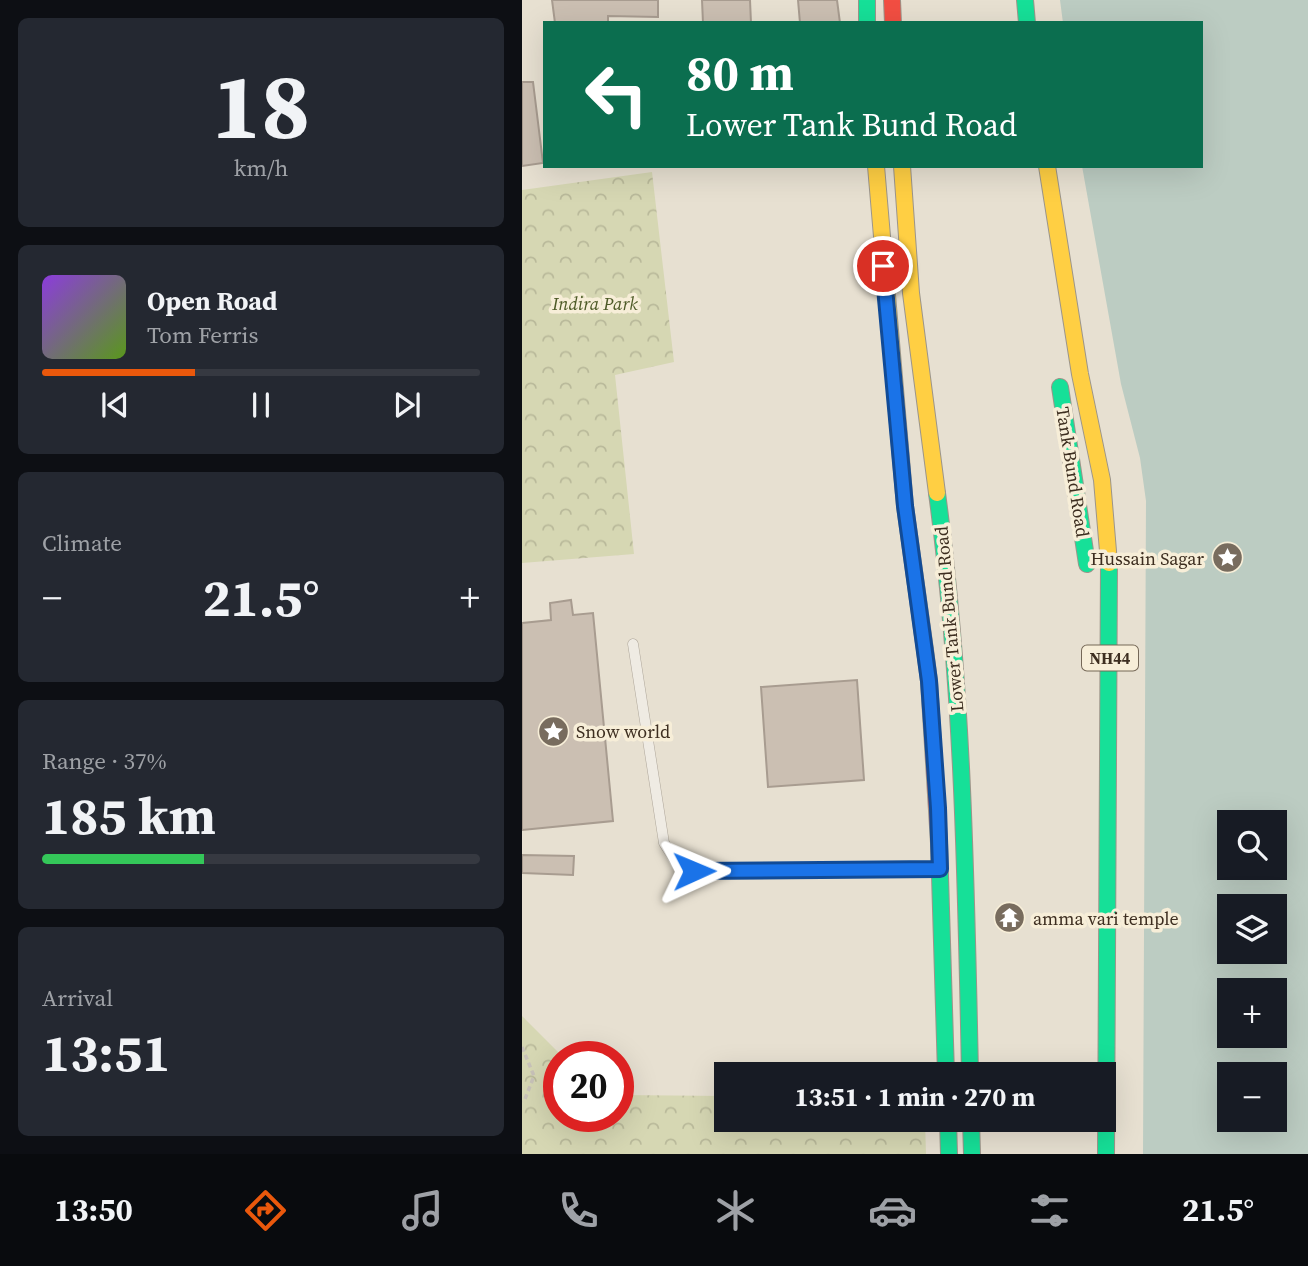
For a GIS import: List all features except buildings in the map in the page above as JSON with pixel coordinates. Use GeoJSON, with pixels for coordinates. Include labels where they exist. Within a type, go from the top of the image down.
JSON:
{"type":"FeatureCollection","features":[{"type":"Feature","properties":{"kind":"main road"},"geometry":{"type":"LineString","coordinates":[[867,0],[867,21]]}},
{"type":"Feature","properties":{"kind":"main road"},"geometry":{"type":"LineString","coordinates":[[892,0],[893,21]]}},
{"type":"Feature","properties":{"kind":"main road"},"geometry":{"type":"LineString","coordinates":[[1025,0],[1027,21]]}},
{"type":"Feature","properties":{"kind":"main road","name":"Lower Tank Bund Road"},"geometry":{"type":"LineString","coordinates":[[876,168],[905,506],[929,681],[938,808],[946,1062]]}},
{"type":"Feature","properties":{"kind":"main road","name":"Lower Tank Bund Road"},"geometry":{"type":"LineString","coordinates":[[902,168],[911,293],[947,566],[964,809],[970,1062]]}},
{"type":"Feature","properties":{"kind":"main road","name":"NH44"},"geometry":{"type":"LineString","coordinates":[[1047,168],[1080,374],[1102,480],[1109,566],[1106,1154]]}},
{"type":"Feature","properties":{"kind":"main road","name":"Tank Bund Road"},"geometry":{"type":"LineString","coordinates":[[1057,370],[1077,490],[1087,579]]}},
{"type":"Feature","properties":{"kind":"main road"},"geometry":{"type":"LineString","coordinates":[[948,1132],[949,1154]]}},
{"type":"Feature","properties":{"kind":"main road"},"geometry":{"type":"LineString","coordinates":[[971,1132],[972,1154]]}},
{"type":"Feature","properties":{"kind":"lane"},"geometry":{"type":"LineString","coordinates":[[633,644],[664,843],[675,860],[694,871],[940,869]]}},
{"type":"Feature","properties":{"kind":"path"},"geometry":{"type":"LineString","coordinates":[[522,1047],[534,1076],[522,1101]]}},
{"type":"Feature","properties":{"kind":"green space","name":"Indira Park"},"geometry":{"type":"Polygon","coordinates":[[[652,172],[674,362],[615,375],[634,554],[522,563],[522,190],[652,172]]]}},
{"type":"Feature","properties":{"kind":"green space"},"geometry":{"type":"Polygon","coordinates":[[[522,1016],[547,1041],[543,1041],[543,1132],[634,1132],[634,1095],[714,1096],[714,1132],[925,1132],[926,1154],[522,1154],[522,1016]]]}},
{"type":"Feature","properties":{"kind":"shaded area","name":"Hussain Sagar"},"geometry":{"type":"Polygon","coordinates":[[[1060,0],[1308,0],[1308,1154],[1143,1154],[1146,501],[1140,458],[1121,384],[1082,168],[1203,168],[1203,21],[1063,21],[1060,0]]]}},
{"type":"Feature","properties":{"kind":"traffic: fast"},"geometry":{"type":"LineString","coordinates":[[867,0],[867,21]]}},
{"type":"Feature","properties":{"kind":"traffic: fast"},"geometry":{"type":"LineString","coordinates":[[1025,0],[1027,21]]}},
{"type":"Feature","properties":{"kind":"traffic: fast"},"geometry":{"type":"LineString","coordinates":[[1060,387],[1087,564]]}},
{"type":"Feature","properties":{"kind":"traffic: fast"},"geometry":{"type":"LineString","coordinates":[[937,493],[958,710],[965,856],[970,1062]]}},
{"type":"Feature","properties":{"kind":"traffic: fast"},"geometry":{"type":"LineString","coordinates":[[1106,1154],[1109,563]]}},
{"type":"Feature","properties":{"kind":"traffic: fast"},"geometry":{"type":"LineString","coordinates":[[939,843],[946,1062]]}},
{"type":"Feature","properties":{"kind":"traffic: fast"},"geometry":{"type":"LineString","coordinates":[[948,1132],[949,1154]]}},
{"type":"Feature","properties":{"kind":"traffic: fast"},"geometry":{"type":"LineString","coordinates":[[971,1132],[972,1154]]}},
{"type":"Feature","properties":{"kind":"traffic: slow"},"geometry":{"type":"LineString","coordinates":[[876,168],[905,506],[925,650]]}},
{"type":"Feature","properties":{"kind":"traffic: slow"},"geometry":{"type":"LineString","coordinates":[[902,168],[911,293],[937,493]]}},
{"type":"Feature","properties":{"kind":"traffic: slow"},"geometry":{"type":"LineString","coordinates":[[1047,168],[1080,374],[1102,480],[1109,563]]}},
{"type":"Feature","properties":{"kind":"traffic: jam"},"geometry":{"type":"LineString","coordinates":[[892,0],[893,21]]}},
{"type":"Feature","properties":{"kind":"traffic: jam"},"geometry":{"type":"LineString","coordinates":[[925,650],[939,843]]}},
{"type":"Feature","properties":{"kind":"place","name":"Hussain Sagar"},"geometry":{"type":"Point","coordinates":[1227,558]}},
{"type":"Feature","properties":{"kind":"place","name":"Snow world"},"geometry":{"type":"Point","coordinates":[553,731]}},
{"type":"Feature","properties":{"kind":"place","name":"amma vari temple"},"geometry":{"type":"Point","coordinates":[1010,918]}},
{"type":"Feature","properties":{"kind":"route"},"geometry":{"type":"LineString","coordinates":[[694,871],[940,869],[929,681],[905,506],[883,266]]}}]}
